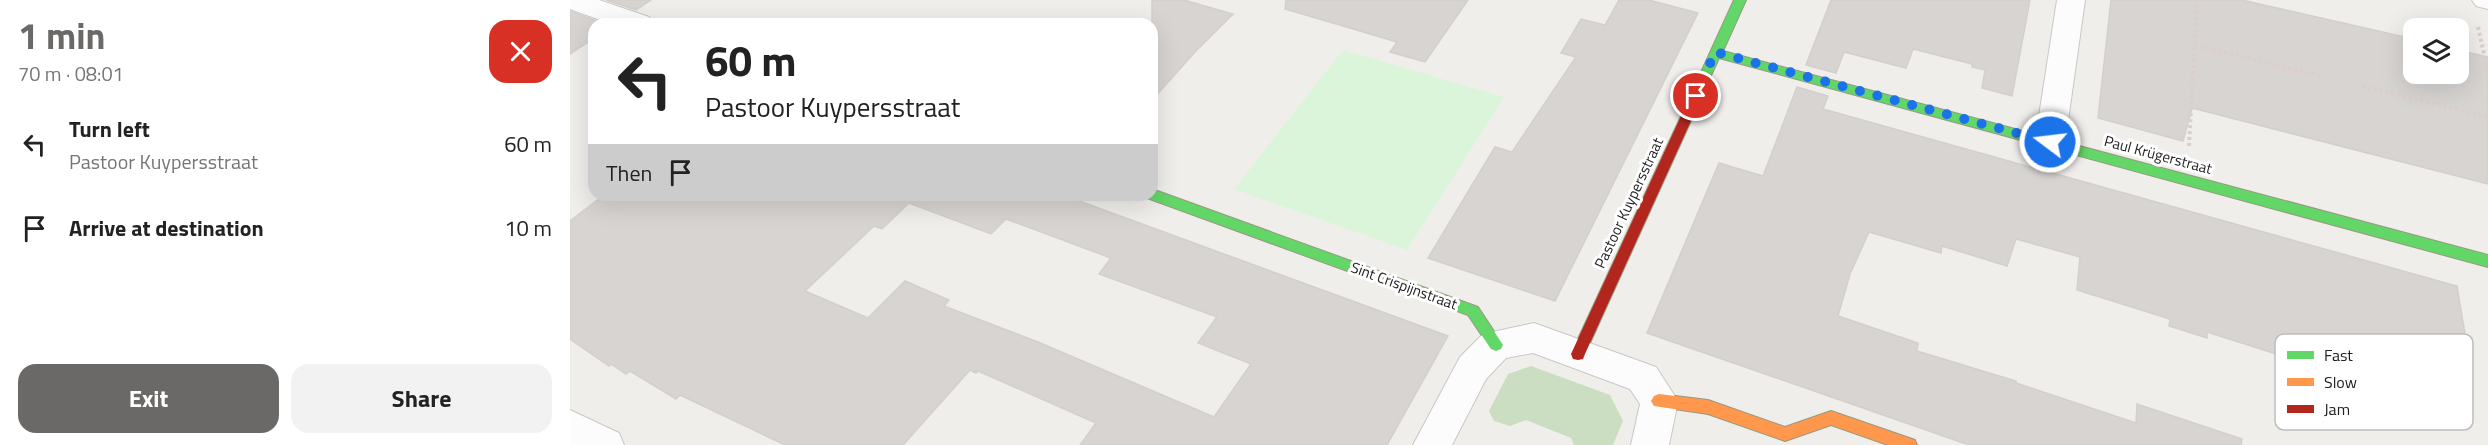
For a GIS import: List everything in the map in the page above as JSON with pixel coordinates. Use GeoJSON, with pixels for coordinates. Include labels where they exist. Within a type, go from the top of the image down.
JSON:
{"type":"FeatureCollection","features":[{"type":"Feature","properties":{"kind":"street"},"geometry":{"type":"LineString","coordinates":[[572,0],[622,18]]}},
{"type":"Feature","properties":{"kind":"street","name":"Pastoor Kuypersstraat"},"geometry":{"type":"LineString","coordinates":[[1578,354],[1740,0]]}},
{"type":"Feature","properties":{"kind":"street"},"geometry":{"type":"LineString","coordinates":[[2050,142],[2071,0]]}},
{"type":"Feature","properties":{"kind":"street","name":"Paul Krügerstraat"},"geometry":{"type":"LineString","coordinates":[[1715,52],[2488,261]]}},
{"type":"Feature","properties":{"kind":"street","name":"Sint Crispijnstraat"},"geometry":{"type":"LineString","coordinates":[[1158,196],[1473,311],[1496,345]]}},
{"type":"Feature","properties":{"kind":"street"},"geometry":{"type":"LineString","coordinates":[[1432,445],[1473,368],[1496,345],[1534,338],[1578,354],[1651,390],[1785,434],[1831,418],[1909,445]]}},
{"type":"Feature","properties":{"kind":"street"},"geometry":{"type":"LineString","coordinates":[[1650,445],[1654,434],[1651,390]]}},
{"type":"Feature","properties":{"kind":"street"},"geometry":{"type":"LineString","coordinates":[[570,427],[605,445]]}},
{"type":"Feature","properties":{"kind":"path"},"geometry":{"type":"LineString","coordinates":[[2187,179],[2197,0]]}},
{"type":"Feature","properties":{"kind":"path"},"geometry":{"type":"LineString","coordinates":[[2484,7],[2488,71]]}},
{"type":"Feature","properties":{"kind":"path"},"geometry":{"type":"LineString","coordinates":[[2195,45],[2321,76]]}},
{"type":"Feature","properties":{"kind":"path"},"geometry":{"type":"LineString","coordinates":[[2362,86],[2488,117]]}},
{"type":"Feature","properties":{"kind":"green space"},"geometry":{"type":"Polygon","coordinates":[[[1343,50],[1504,97],[1407,250],[1234,189],[1343,50]]]}},
{"type":"Feature","properties":{"kind":"green space"},"geometry":{"type":"Polygon","coordinates":[[[1531,366],[1610,395],[1623,421],[1613,445],[1574,445],[1571,438],[1526,420],[1510,426],[1494,421],[1489,411],[1508,374],[1531,366]]]}},
{"type":"Feature","properties":{"kind":"building"},"geometry":{"type":"Polygon","coordinates":[[[606,0],[651,0],[636,10],[606,0]]]}},
{"type":"Feature","properties":{"kind":"building"},"geometry":{"type":"Polygon","coordinates":[[[1152,0],[1184,0],[1233,14],[1158,93],[1158,18],[1152,18],[1152,0]]]}},
{"type":"Feature","properties":{"kind":"building"},"geometry":{"type":"Polygon","coordinates":[[[1286,0],[1468,0],[1425,62],[1390,52],[1397,42],[1285,9],[1286,0]]]}},
{"type":"Feature","properties":{"kind":"building"},"geometry":{"type":"Polygon","coordinates":[[[1619,0],[1649,0],[1698,13],[1555,301],[1428,258],[1495,147],[1512,152],[1576,57],[1561,53],[1581,19],[1605,25],[1619,0]]]}},
{"type":"Feature","properties":{"kind":"building"},"geometry":{"type":"Polygon","coordinates":[[[1831,0],[2030,0],[2012,96],[1982,88],[1985,70],[1972,67],[1972,64],[1913,49],[1906,68],[1844,52],[1836,73],[1806,65],[1831,0]]]}},
{"type":"Feature","properties":{"kind":"building"},"geometry":{"type":"Polygon","coordinates":[[[2111,0],[2242,0],[2403,37],[2403,84],[2469,84],[2469,53],[2488,57],[2488,184],[2192,108],[2183,141],[2098,118],[2111,0]]]}},
{"type":"Feature","properties":{"kind":"building"},"geometry":{"type":"Polygon","coordinates":[[[570,11],[588,18],[588,42],[570,54],[570,11]]]}},
{"type":"Feature","properties":{"kind":"building"},"geometry":{"type":"Polygon","coordinates":[[[1797,87],[1828,96],[1823,109],[2457,286],[2465,334],[2275,334],[2275,354],[2207,332],[2207,338],[2169,326],[2170,319],[2077,290],[2080,257],[2016,239],[2007,266],[1942,246],[1941,253],[1869,232],[1850,274],[1838,316],[1918,343],[1917,351],[2016,381],[2016,383],[2136,423],[2137,404],[2242,439],[2241,445],[1969,445],[1647,333],[1719,163],[1763,176],[1797,87]]]}},
{"type":"Feature","properties":{"kind":"building"},"geometry":{"type":"Polygon","coordinates":[[[596,201],[1079,201],[1448,336],[1387,445],[1080,445],[1096,423],[978,371],[976,373],[970,370],[903,445],[785,445],[680,395],[676,399],[630,371],[626,374],[611,364],[609,366],[570,339],[570,221],[596,201]],[[909,203],[882,229],[874,226],[805,291],[868,318],[905,281],[949,300],[944,306],[1038,342],[1214,417],[1251,364],[1198,343],[1217,317],[1099,274],[1111,258],[1006,219],[991,234],[909,203]]]}},
{"type":"Feature","properties":{"kind":"traffic: fast"},"geometry":{"type":"LineString","coordinates":[[1688,114],[1740,0]]}},
{"type":"Feature","properties":{"kind":"traffic: fast"},"geometry":{"type":"LineString","coordinates":[[1715,53],[2488,261]]}},
{"type":"Feature","properties":{"kind":"traffic: fast"},"geometry":{"type":"LineString","coordinates":[[1158,196],[1473,311],[1496,345]]}},
{"type":"Feature","properties":{"kind":"traffic: slow"},"geometry":{"type":"LineString","coordinates":[[1659,401],[1708,407],[1785,434],[1831,418],[1909,445]]}},
{"type":"Feature","properties":{"kind":"traffic: jam"},"geometry":{"type":"LineString","coordinates":[[1578,354],[1688,114]]}},
{"type":"Feature","properties":{"kind":"route"},"geometry":{"type":"LineString","coordinates":[[1696,96],[1715,52],[2050,142]]}}]}
